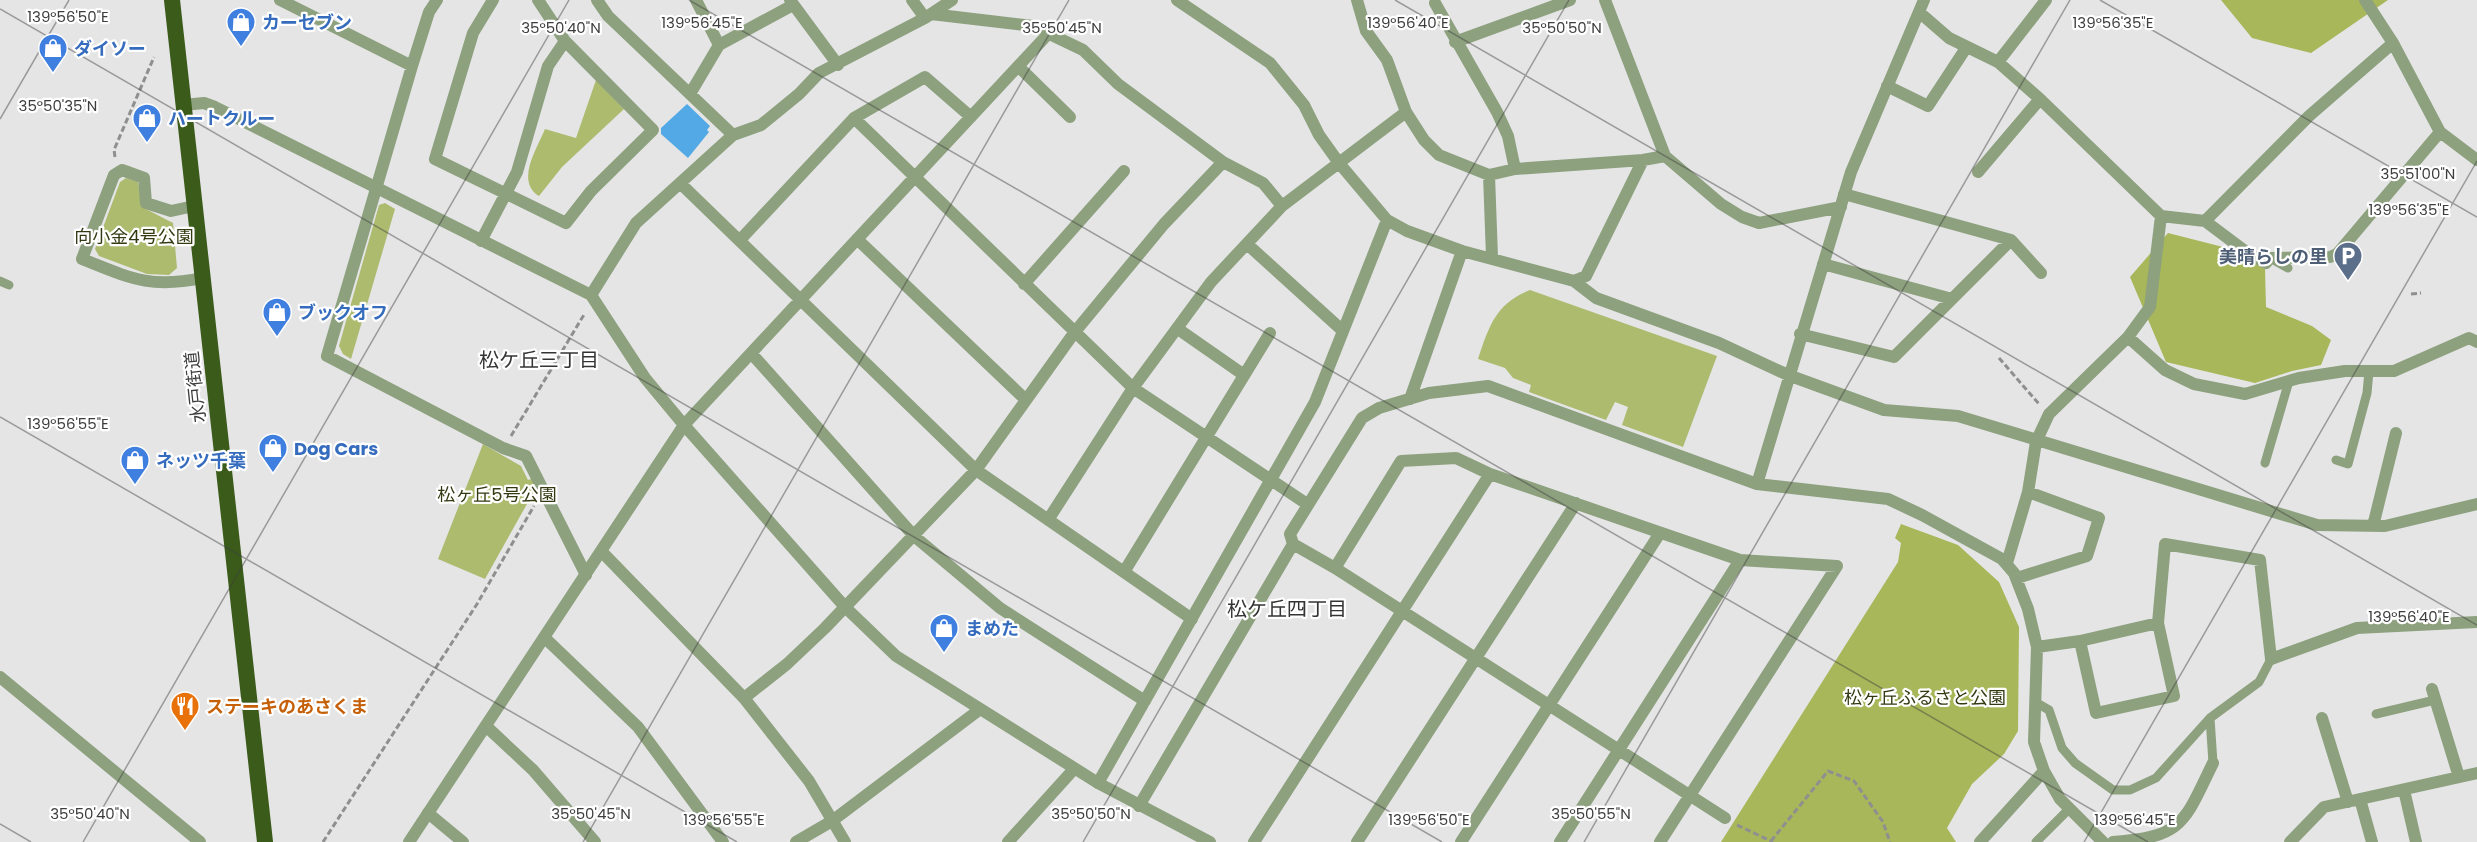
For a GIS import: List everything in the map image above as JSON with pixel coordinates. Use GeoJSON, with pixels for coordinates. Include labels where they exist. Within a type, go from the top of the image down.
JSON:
{"type":"FeatureCollection","features":[{"type":"Feature","properties":{"kind":"highway","name":"水戸街道"},"geometry":{"type":"LineString","coordinates":[[172,0],[265,842]]}},
{"type":"Feature","properties":{"kind":"street"},"geometry":{"type":"LineString","coordinates":[[280,0],[412,66]]}},
{"type":"Feature","properties":{"kind":"street"},"geometry":{"type":"LineString","coordinates":[[437,0],[429,12],[412,66],[327,356],[503,448],[526,456],[586,575]]}},
{"type":"Feature","properties":{"kind":"street"},"geometry":{"type":"LineString","coordinates":[[493,0],[473,33],[435,159],[566,223],[591,191],[653,130],[565,41],[538,0]]}},
{"type":"Feature","properties":{"kind":"street"},"geometry":{"type":"LineString","coordinates":[[597,0],[608,16],[733,135]]}},
{"type":"Feature","properties":{"kind":"street"},"geometry":{"type":"LineString","coordinates":[[696,0],[719,45]]}},
{"type":"Feature","properties":{"kind":"street"},"geometry":{"type":"LineString","coordinates":[[912,0],[928,16],[1033,26],[1083,50],[1118,84],[1223,162],[1263,183],[1282,206]]}},
{"type":"Feature","properties":{"kind":"street"},"geometry":{"type":"LineString","coordinates":[[592,297],[636,223],[733,135],[761,125],[799,94],[819,73],[928,16],[952,0]]}},
{"type":"Feature","properties":{"kind":"street"},"geometry":{"type":"LineString","coordinates":[[1177,0],[1270,63],[1304,105],[1319,135],[1339,163],[1388,220],[1407,231],[1462,250],[1574,281],[1596,298],[1719,343],[1788,375],[1884,410],[1958,416],[2036,442],[2317,525],[2385,526],[2477,504]]}},
{"type":"Feature","properties":{"kind":"street"},"geometry":{"type":"LineString","coordinates":[[1357,0],[1366,31],[1387,60],[1407,112],[1424,140],[1439,155],[1489,175],[1515,169],[1643,160],[1665,156]]}},
{"type":"Feature","properties":{"kind":"street"},"geometry":{"type":"LineString","coordinates":[[1455,42],[1570,0]]}},
{"type":"Feature","properties":{"kind":"street"},"geometry":{"type":"LineString","coordinates":[[1605,0],[1665,156],[1721,204],[1759,224],[1841,207]]}},
{"type":"Feature","properties":{"kind":"street"},"geometry":{"type":"LineString","coordinates":[[1757,484],[1800,334],[1844,194],[1924,0]]}},
{"type":"Feature","properties":{"kind":"street"},"geometry":{"type":"LineString","coordinates":[[1998,62],[2046,0]]}},
{"type":"Feature","properties":{"kind":"street"},"geometry":{"type":"LineString","coordinates":[[2365,0],[2393,43],[2440,132],[2477,160]]}},
{"type":"Feature","properties":{"kind":"street"},"geometry":{"type":"LineString","coordinates":[[690,94],[719,45],[791,2],[838,65]]}},
{"type":"Feature","properties":{"kind":"street"},"geometry":{"type":"LineString","coordinates":[[1435,3],[1455,42],[1497,112],[1508,136],[1515,169]]}},
{"type":"Feature","properties":{"kind":"street"},"geometry":{"type":"LineString","coordinates":[[1919,12],[1966,48],[1998,62],[2162,216],[2205,221],[2249,254],[2266,263],[2270,258],[2330,257],[2337,254],[2440,132]]}},
{"type":"Feature","properties":{"kind":"street"},"geometry":{"type":"LineString","coordinates":[[409,842],[487,727],[684,425],[1049,33]]}},
{"type":"Feature","properties":{"kind":"street"},"geometry":{"type":"LineString","coordinates":[[481,241],[517,172],[548,66],[565,41]]}},
{"type":"Feature","properties":{"kind":"street"},"geometry":{"type":"LineString","coordinates":[[2205,221],[2309,116],[2393,43]]}},
{"type":"Feature","properties":{"kind":"street"},"geometry":{"type":"LineString","coordinates":[[1887,86],[1928,106],[1966,48]]}},
{"type":"Feature","properties":{"kind":"street"},"geometry":{"type":"LineString","coordinates":[[1019,66],[1070,117]]}},
{"type":"Feature","properties":{"kind":"street"},"geometry":{"type":"LineString","coordinates":[[740,240],[854,118],[925,76],[971,117]]}},
{"type":"Feature","properties":{"kind":"street"},"geometry":{"type":"LineString","coordinates":[[1978,172],[2040,99]]}},
{"type":"Feature","properties":{"kind":"street"},"geometry":{"type":"LineString","coordinates":[[183,105],[204,103],[215,107],[592,297],[645,378],[684,425],[845,607],[896,656],[1074,769],[1138,806],[1210,842]]}},
{"type":"Feature","properties":{"kind":"street"},"geometry":{"type":"LineString","coordinates":[[1048,520],[1133,388],[1211,282],[1282,206],[1407,112]]}},
{"type":"Feature","properties":{"kind":"street"},"geometry":{"type":"LineString","coordinates":[[854,118],[1133,388],[1307,504]]}},
{"type":"Feature","properties":{"kind":"street"},"geometry":{"type":"LineString","coordinates":[[1574,281],[1586,276],[1643,160]]}},
{"type":"Feature","properties":{"kind":"street"},"geometry":{"type":"LineString","coordinates":[[744,698],[787,664],[845,607],[976,470],[1074,333],[1164,224],[1223,162]]}},
{"type":"Feature","properties":{"kind":"street"},"geometry":{"type":"LineString","coordinates":[[194,206],[171,211],[160,210],[146,203],[144,178],[122,170],[114,175],[82,259],[145,282],[175,284],[202,278]]}},
{"type":"Feature","properties":{"kind":"street"},"geometry":{"type":"LineString","coordinates":[[1024,284],[1124,171]]}},
{"type":"Feature","properties":{"kind":"street"},"geometry":{"type":"LineString","coordinates":[[1489,175],[1492,257]]}},
{"type":"Feature","properties":{"kind":"street"},"geometry":{"type":"LineString","coordinates":[[680,183],[976,470],[1192,619]]}},
{"type":"Feature","properties":{"kind":"street"},"geometry":{"type":"LineString","coordinates":[[1844,194],[2012,240],[2041,273]]}},
{"type":"Feature","properties":{"kind":"street"},"geometry":{"type":"LineString","coordinates":[[2007,563],[2028,492],[2036,442],[2049,414],[2128,337],[2150,307],[2162,216]]}},
{"type":"Feature","properties":{"kind":"street"},"geometry":{"type":"LineString","coordinates":[[1098,783],[1315,402],[1388,220]]}},
{"type":"Feature","properties":{"kind":"street"},"geometry":{"type":"LineString","coordinates":[[857,239],[1026,400]]}},
{"type":"Feature","properties":{"kind":"street"},"geometry":{"type":"LineString","coordinates":[[1800,334],[1894,357],[2012,240]]}},
{"type":"Feature","properties":{"kind":"street"},"geometry":{"type":"LineString","coordinates":[[1247,244],[1343,331]]}},
{"type":"Feature","properties":{"kind":"street"},"geometry":{"type":"LineString","coordinates":[[1410,399],[1462,250]]}},
{"type":"Feature","properties":{"kind":"street"},"geometry":{"type":"LineString","coordinates":[[1823,264],[1952,299]]}},
{"type":"Feature","properties":{"kind":"street"},"geometry":{"type":"LineString","coordinates":[[1178,329],[1244,375]]}},
{"type":"Feature","properties":{"kind":"street"},"geometry":{"type":"LineString","coordinates":[[1124,572],[1270,333]]}},
{"type":"Feature","properties":{"kind":"street"},"geometry":{"type":"LineString","coordinates":[[2128,337],[2165,370],[2194,384],[2245,394],[2289,381],[2345,371],[2403,369],[2469,338],[2477,342]]}},
{"type":"Feature","properties":{"kind":"street"},"geometry":{"type":"LineString","coordinates":[[751,353],[914,536],[1000,608],[1145,701]]}},
{"type":"Feature","properties":{"kind":"street"},"geometry":{"type":"LineString","coordinates":[[1725,818],[1335,568],[1293,544],[1290,534],[1362,418],[1379,408],[1429,393],[1488,386],[1757,484],[1888,499],[1922,515],[2007,563],[2017,578],[2028,609],[2037,647],[2034,742],[2044,771],[2060,799],[2103,842]]}},
{"type":"Feature","properties":{"kind":"street"},"geometry":{"type":"LineString","coordinates":[[2373,526],[2396,433]]}},
{"type":"Feature","properties":{"kind":"street"},"geometry":{"type":"LineString","coordinates":[[1335,568],[1401,461],[1456,458],[1490,474],[1740,560],[1837,566],[1660,842]]}},
{"type":"Feature","properties":{"kind":"street"},"geometry":{"type":"LineString","coordinates":[[1254,842],[1490,474]]}},
{"type":"Feature","properties":{"kind":"street"},"geometry":{"type":"LineString","coordinates":[[2017,578],[2087,556],[2099,518],[2028,492]]}},
{"type":"Feature","properties":{"kind":"street"},"geometry":{"type":"LineString","coordinates":[[1357,842],[1576,503]]}},
{"type":"Feature","properties":{"kind":"street"},"geometry":{"type":"LineString","coordinates":[[1461,842],[1660,533]]}},
{"type":"Feature","properties":{"kind":"street"},"geometry":{"type":"LineString","coordinates":[[1138,806],[1293,544]]}},
{"type":"Feature","properties":{"kind":"street"},"geometry":{"type":"LineString","coordinates":[[2080,641],[2096,713],[2174,696],[2158,623],[2165,544],[2260,560],[2271,659],[2357,628],[2477,622]]}},
{"type":"Feature","properties":{"kind":"street"},"geometry":{"type":"LineString","coordinates":[[602,552],[744,698],[808,781],[845,842]]}},
{"type":"Feature","properties":{"kind":"street"},"geometry":{"type":"LineString","coordinates":[[1560,842],[1740,560]]}},
{"type":"Feature","properties":{"kind":"street"},"geometry":{"type":"LineString","coordinates":[[2037,647],[2080,641],[2158,623]]}},
{"type":"Feature","properties":{"kind":"street"},"geometry":{"type":"LineString","coordinates":[[545,638],[638,728],[723,842]]}},
{"type":"Feature","properties":{"kind":"street"},"geometry":{"type":"LineString","coordinates":[[0,677],[200,842]]}},
{"type":"Feature","properties":{"kind":"street"},"geometry":{"type":"LineString","coordinates":[[2434,694],[2459,777]]}},
{"type":"Feature","properties":{"kind":"street"},"geometry":{"type":"LineString","coordinates":[[796,842],[832,821],[979,710]]}},
{"type":"Feature","properties":{"kind":"street"},"geometry":{"type":"LineString","coordinates":[[2322,718],[2372,842]]}},
{"type":"Feature","properties":{"kind":"street"},"geometry":{"type":"LineString","coordinates":[[487,727],[532,770],[595,842]]}},
{"type":"Feature","properties":{"kind":"street"},"geometry":{"type":"LineString","coordinates":[[2113,842],[2139,841],[2163,835],[2181,822],[2213,763]]}},
{"type":"Feature","properties":{"kind":"street"},"geometry":{"type":"LineString","coordinates":[[1008,842],[1074,769]]}},
{"type":"Feature","properties":{"kind":"street"},"geometry":{"type":"LineString","coordinates":[[1980,842],[2044,771]]}},
{"type":"Feature","properties":{"kind":"street"},"geometry":{"type":"LineString","coordinates":[[2290,842],[2324,807],[2477,773]]}},
{"type":"Feature","properties":{"kind":"street"},"geometry":{"type":"LineString","coordinates":[[2404,790],[2416,842]]}},
{"type":"Feature","properties":{"kind":"street"},"geometry":{"type":"LineString","coordinates":[[428,813],[463,842]]}},
{"type":"Feature","properties":{"kind":"lane"},"geometry":{"type":"LineString","coordinates":[[2270,258],[2288,267]]}},
{"type":"Feature","properties":{"kind":"lane"},"geometry":{"type":"LineString","coordinates":[[2336,460],[2348,464],[2367,393],[2369,371]]}},
{"type":"Feature","properties":{"kind":"lane"},"geometry":{"type":"LineString","coordinates":[[2265,463],[2289,381]]}},
{"type":"Feature","properties":{"kind":"lane"},"geometry":{"type":"LineString","coordinates":[[2035,702],[2049,710],[2062,748],[2075,763],[2113,790],[2130,790],[2156,778],[2211,718],[2259,682],[2271,659]]}},
{"type":"Feature","properties":{"kind":"lane"},"geometry":{"type":"LineString","coordinates":[[2376,714],[2434,694]]}},
{"type":"Feature","properties":{"kind":"lane"},"geometry":{"type":"LineString","coordinates":[[2211,718],[2213,763]]}},
{"type":"Feature","properties":{"kind":"lane"},"geometry":{"type":"LineString","coordinates":[[2036,842],[2070,809]]}},
{"type":"Feature","properties":{"kind":"path"},"geometry":{"type":"LineString","coordinates":[[118,172],[114,150],[154,57]]}},
{"type":"Feature","properties":{"kind":"path"},"geometry":{"type":"LineString","coordinates":[[2411,294],[2421,293]]}},
{"type":"Feature","properties":{"kind":"path"},"geometry":{"type":"LineString","coordinates":[[503,448],[592,297]]}},
{"type":"Feature","properties":{"kind":"path"},"geometry":{"type":"LineString","coordinates":[[1999,357],[2049,414]]}},
{"type":"Feature","properties":{"kind":"path"},"geometry":{"type":"LineString","coordinates":[[323,842],[477,604],[544,489]]}},
{"type":"Feature","properties":{"kind":"path"},"geometry":{"type":"LineString","coordinates":[[1725,818],[1772,841],[1828,771],[1854,781],[1883,822],[1890,842]]}},
{"type":"Feature","properties":{"kind":"green space"},"geometry":{"type":"Polygon","coordinates":[[[2221,0],[2388,0],[2311,53],[2252,38],[2221,0]]]}},
{"type":"Feature","properties":{"kind":"green space"},"geometry":{"type":"Polygon","coordinates":[[[596,80],[624,109],[562,167],[539,196],[532,190],[528,173],[533,155],[545,129],[576,138],[596,80]]]}},
{"type":"Feature","properties":{"kind":"green space","name":"向小金4号公園"},"geometry":{"type":"Polygon","coordinates":[[[126,178],[138,182],[142,207],[173,223],[177,268],[169,275],[147,274],[99,256],[95,249],[120,182],[126,178]]]}},
{"type":"Feature","properties":{"kind":"green space"},"geometry":{"type":"Polygon","coordinates":[[[385,203],[395,209],[351,359],[343,354],[339,346],[379,205],[385,203]]]}},
{"type":"Feature","properties":{"kind":"green space"},"geometry":{"type":"Polygon","coordinates":[[[2168,233],[2227,248],[2265,269],[2266,307],[2312,326],[2331,340],[2321,365],[2292,371],[2255,383],[2166,362],[2130,277],[2168,233]]]}},
{"type":"Feature","properties":{"kind":"green space"},"geometry":{"type":"Polygon","coordinates":[[[1530,290],[1717,356],[1683,447],[1622,425],[1628,407],[1615,402],[1606,420],[1529,392],[1531,385],[1513,378],[1505,368],[1478,359],[1495,317],[1518,295],[1530,290]]]}},
{"type":"Feature","properties":{"kind":"green space","name":"松ヶ丘5号公園"},"geometry":{"type":"Polygon","coordinates":[[[483,444],[521,466],[528,480],[534,478],[537,486],[485,579],[438,559],[483,444]]]}},
{"type":"Feature","properties":{"kind":"green space","name":"松ヶ丘ふるさと公園"},"geometry":{"type":"Polygon","coordinates":[[[1901,524],[1958,545],[1999,582],[2019,627],[2018,731],[2004,754],[1972,784],[1947,828],[1956,842],[1721,842],[1898,562],[1901,543],[1895,538],[1901,524]]]}},
{"type":"Feature","properties":{"kind":"water"},"geometry":{"type":"Polygon","coordinates":[[[687,104],[710,126],[707,130],[709,132],[688,158],[661,134],[661,128],[687,104]]]}},
{"type":"Feature","properties":{"kind":"place","name":"カーセブン"},"geometry":{"type":"Point","coordinates":[241,48]}},
{"type":"Feature","properties":{"kind":"place","name":"ダイソー"},"geometry":{"type":"Point","coordinates":[53,74]}},
{"type":"Feature","properties":{"kind":"place","name":"ハートクルー"},"geometry":{"type":"Point","coordinates":[147,144]}},
{"type":"Feature","properties":{"kind":"place","name":"美晴らしの里"},"geometry":{"type":"Point","coordinates":[2348,282]}},
{"type":"Feature","properties":{"kind":"place","name":"ブックオフ"},"geometry":{"type":"Point","coordinates":[277,338]}},
{"type":"Feature","properties":{"kind":"place","name":"Dog Cars"},"geometry":{"type":"Point","coordinates":[273,474]}},
{"type":"Feature","properties":{"kind":"place","name":"ネッツ千葉"},"geometry":{"type":"Point","coordinates":[135,486]}},
{"type":"Feature","properties":{"kind":"place","name":"まめた"},"geometry":{"type":"Point","coordinates":[944,654]}},
{"type":"Feature","properties":{"kind":"place","name":"ステーキのあさくま"},"geometry":{"type":"Point","coordinates":[185,732]}},
{"type":"Feature","properties":{"kind":"district","name":"松ケ丘三丁目"},"geometry":{"type":"Point","coordinates":[539,360]}},
{"type":"Feature","properties":{"kind":"district","name":"松ケ丘四丁目"},"geometry":{"type":"Point","coordinates":[1287,609]}}]}
